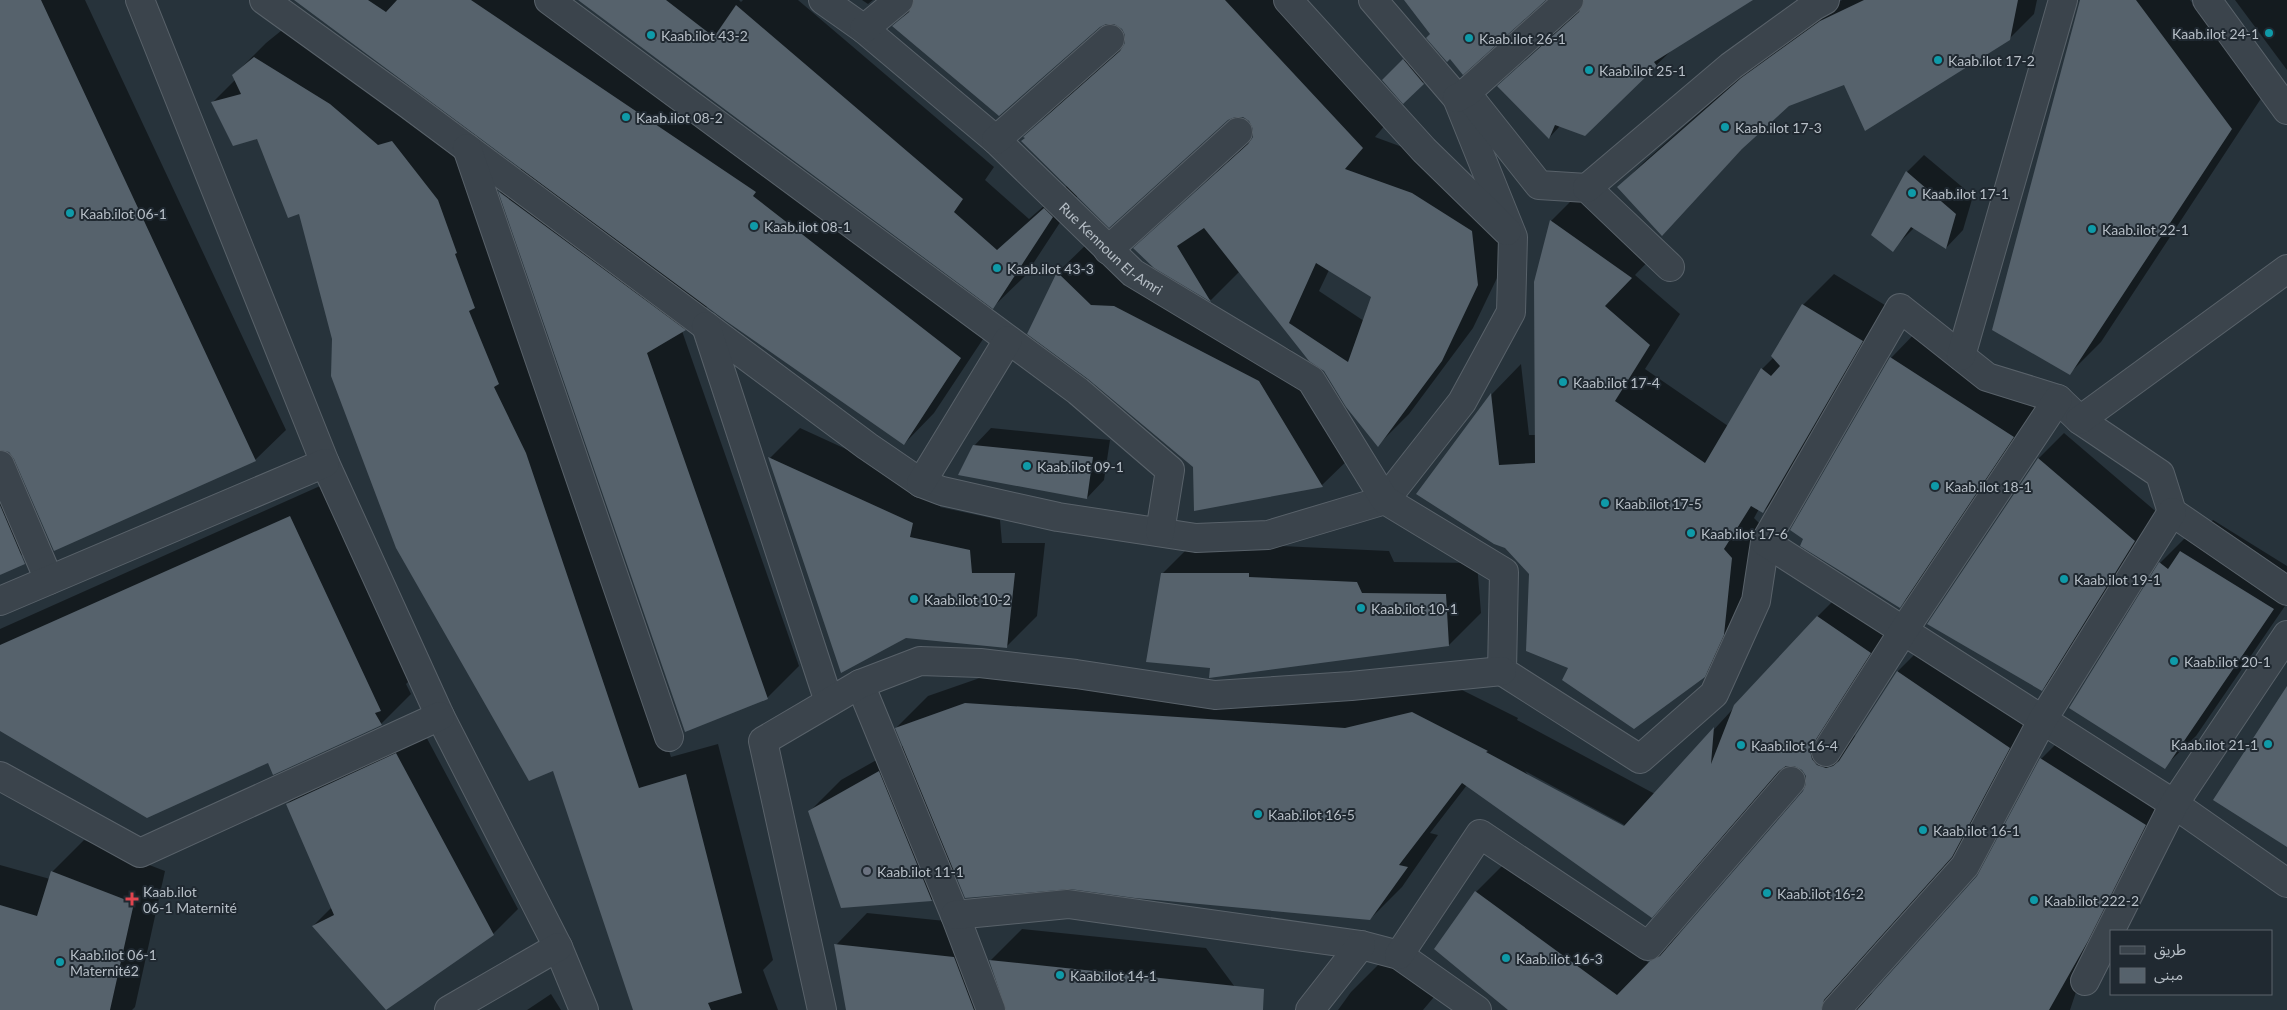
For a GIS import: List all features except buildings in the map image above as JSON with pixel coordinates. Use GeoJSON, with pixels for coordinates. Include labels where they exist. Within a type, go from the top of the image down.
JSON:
{"type":"FeatureCollection","features":[{"type":"Feature","properties":{"kind":"street"},"geometry":{"type":"LineString","coordinates":[[140,0],[325,463],[440,716],[558,948],[584,1010]]}},
{"type":"Feature","properties":{"kind":"street"},"geometry":{"type":"LineString","coordinates":[[264,0],[467,148],[859,441],[922,483],[942,490],[1058,516],[1196,538],[1268,535],[1385,500],[1462,402],[1511,312],[1513,237],[1462,96]]}},
{"type":"Feature","properties":{"kind":"street"},"geometry":{"type":"LineString","coordinates":[[548,0],[1078,391],[1170,470],[1160,532]]}},
{"type":"Feature","properties":{"kind":"street","name":"Rue Kennoun El-Amri"},"geometry":{"type":"LineString","coordinates":[[823,0],[864,29],[996,140],[1133,273],[1312,380],[1385,500]]}},
{"type":"Feature","properties":{"kind":"street"},"geometry":{"type":"LineString","coordinates":[[864,29],[899,0]]}},
{"type":"Feature","properties":{"kind":"street"},"geometry":{"type":"LineString","coordinates":[[1288,0],[1424,150],[1513,237]]}},
{"type":"Feature","properties":{"kind":"street"},"geometry":{"type":"LineString","coordinates":[[1372,0],[1462,96],[1540,185],[1587,188],[1670,267]]}},
{"type":"Feature","properties":{"kind":"street"},"geometry":{"type":"LineString","coordinates":[[1462,96],[1569,0]]}},
{"type":"Feature","properties":{"kind":"street"},"geometry":{"type":"LineString","coordinates":[[1587,188],[1731,66],[1825,0]]}},
{"type":"Feature","properties":{"kind":"street"},"geometry":{"type":"LineString","coordinates":[[1961,356],[2063,0]]}},
{"type":"Feature","properties":{"kind":"street"},"geometry":{"type":"LineString","coordinates":[[2207,0],[2287,110]]}},
{"type":"Feature","properties":{"kind":"street"},"geometry":{"type":"LineString","coordinates":[[996,140],[1110,39]]}},
{"type":"Feature","properties":{"kind":"street"},"geometry":{"type":"LineString","coordinates":[[1108,250],[1238,132]]}},
{"type":"Feature","properties":{"kind":"street"},"geometry":{"type":"LineString","coordinates":[[467,148],[669,737]]}},
{"type":"Feature","properties":{"kind":"street"},"geometry":{"type":"LineString","coordinates":[[2080,420],[2287,269]]}},
{"type":"Feature","properties":{"kind":"street"},"geometry":{"type":"LineString","coordinates":[[822,1010],[762,741],[860,684],[920,661],[980,663],[1076,674],[1214,695],[1351,686],[1502,671],[1640,759],[1714,694],[1756,601],[1765,542],[1900,308],[1987,377],[2058,399],[2080,420],[2160,474],[2172,512],[2287,591]]}},
{"type":"Feature","properties":{"kind":"street"},"geometry":{"type":"LineString","coordinates":[[706,326],[828,702]]}},
{"type":"Feature","properties":{"kind":"street"},"geometry":{"type":"LineString","coordinates":[[922,483],[1008,340]]}},
{"type":"Feature","properties":{"kind":"street"},"geometry":{"type":"LineString","coordinates":[[1826,752],[1904,630],[2058,399]]}},
{"type":"Feature","properties":{"kind":"street"},"geometry":{"type":"LineString","coordinates":[[0,601],[325,463]]}},
{"type":"Feature","properties":{"kind":"street"},"geometry":{"type":"LineString","coordinates":[[0,465],[49,580]]}},
{"type":"Feature","properties":{"kind":"street"},"geometry":{"type":"LineString","coordinates":[[1385,500],[1504,572],[1502,671]]}},
{"type":"Feature","properties":{"kind":"street"},"geometry":{"type":"LineString","coordinates":[[1836,1010],[1965,866],[2043,719],[2172,512]]}},
{"type":"Feature","properties":{"kind":"street"},"geometry":{"type":"LineString","coordinates":[[1765,542],[2174,804],[2287,883]]}},
{"type":"Feature","properties":{"kind":"street"},"geometry":{"type":"LineString","coordinates":[[2111,930],[2174,804],[2287,635]]}},
{"type":"Feature","properties":{"kind":"street"},"geometry":{"type":"LineString","coordinates":[[860,684],[955,915],[991,1010]]}},
{"type":"Feature","properties":{"kind":"street"},"geometry":{"type":"LineString","coordinates":[[0,776],[140,854],[440,716]]}},
{"type":"Feature","properties":{"kind":"street"},"geometry":{"type":"LineString","coordinates":[[1399,955],[1480,834],[1648,946],[1791,781]]}},
{"type":"Feature","properties":{"kind":"street"},"geometry":{"type":"LineString","coordinates":[[955,915],[1068,904],[1361,945],[1399,955],[1477,1010]]}},
{"type":"Feature","properties":{"kind":"street"},"geometry":{"type":"LineString","coordinates":[[2085,981],[2110,931]]}},
{"type":"Feature","properties":{"kind":"street"},"geometry":{"type":"LineString","coordinates":[[1310,1010],[1361,945]]}},
{"type":"Feature","properties":{"kind":"street"},"geometry":{"type":"LineString","coordinates":[[449,1010],[558,948]]}},
{"type":"Feature","properties":{"kind":"place","name":"Kaab.ilot 24-1"},"geometry":{"type":"Point","coordinates":[2269,33]}},
{"type":"Feature","properties":{"kind":"place","name":"Kaab.ilot 43-2"},"geometry":{"type":"Point","coordinates":[651,35]}},
{"type":"Feature","properties":{"kind":"place","name":"Kaab.ilot 26-1"},"geometry":{"type":"Point","coordinates":[1469,38]}},
{"type":"Feature","properties":{"kind":"place","name":"Kaab.ilot 17-2"},"geometry":{"type":"Point","coordinates":[1938,60]}},
{"type":"Feature","properties":{"kind":"place","name":"Kaab.ilot 25-1"},"geometry":{"type":"Point","coordinates":[1589,70]}},
{"type":"Feature","properties":{"kind":"place","name":"Kaab.ilot 08-2"},"geometry":{"type":"Point","coordinates":[626,117]}},
{"type":"Feature","properties":{"kind":"place","name":"Kaab.ilot 17-3"},"geometry":{"type":"Point","coordinates":[1725,127]}},
{"type":"Feature","properties":{"kind":"place","name":"Kaab.ilot 17-1"},"geometry":{"type":"Point","coordinates":[1912,193]}},
{"type":"Feature","properties":{"kind":"place","name":"Kaab.ilot 06-1"},"geometry":{"type":"Point","coordinates":[70,213]}},
{"type":"Feature","properties":{"kind":"place","name":"Kaab.ilot 08-1"},"geometry":{"type":"Point","coordinates":[754,226]}},
{"type":"Feature","properties":{"kind":"place","name":"Kaab.ilot 22-1"},"geometry":{"type":"Point","coordinates":[2092,229]}},
{"type":"Feature","properties":{"kind":"place","name":"Kaab.ilot 43-3"},"geometry":{"type":"Point","coordinates":[997,268]}},
{"type":"Feature","properties":{"kind":"place","name":"Kaab.ilot 17-4"},"geometry":{"type":"Point","coordinates":[1563,382]}},
{"type":"Feature","properties":{"kind":"place","name":"Kaab.ilot 09-1"},"geometry":{"type":"Point","coordinates":[1027,466]}},
{"type":"Feature","properties":{"kind":"place","name":"Kaab.ilot 18-1"},"geometry":{"type":"Point","coordinates":[1935,486]}},
{"type":"Feature","properties":{"kind":"place","name":"Kaab.ilot 17-5"},"geometry":{"type":"Point","coordinates":[1605,503]}},
{"type":"Feature","properties":{"kind":"place","name":"Kaab.ilot 17-6"},"geometry":{"type":"Point","coordinates":[1691,533]}},
{"type":"Feature","properties":{"kind":"place","name":"Kaab.ilot 19-1"},"geometry":{"type":"Point","coordinates":[2064,579]}},
{"type":"Feature","properties":{"kind":"place","name":"Kaab.ilot 10-2"},"geometry":{"type":"Point","coordinates":[914,599]}},
{"type":"Feature","properties":{"kind":"place","name":"Kaab.ilot 10-1"},"geometry":{"type":"Point","coordinates":[1361,608]}},
{"type":"Feature","properties":{"kind":"place","name":"Kaab.ilot 20-1"},"geometry":{"type":"Point","coordinates":[2174,661]}},
{"type":"Feature","properties":{"kind":"place","name":"Kaab.ilot 21-1"},"geometry":{"type":"Point","coordinates":[2268,744]}},
{"type":"Feature","properties":{"kind":"place","name":"Kaab.ilot 16-4"},"geometry":{"type":"Point","coordinates":[1741,745]}},
{"type":"Feature","properties":{"kind":"place","name":"Kaab.ilot 16-5"},"geometry":{"type":"Point","coordinates":[1258,814]}},
{"type":"Feature","properties":{"kind":"place","name":"Kaab.ilot 16-1"},"geometry":{"type":"Point","coordinates":[1923,830]}},
{"type":"Feature","properties":{"kind":"place","name":"Kaab.ilot 11-1"},"geometry":{"type":"Point","coordinates":[867,871]}},
{"type":"Feature","properties":{"kind":"place","name":"Kaab.ilot 16-2"},"geometry":{"type":"Point","coordinates":[1767,893]}},
{"type":"Feature","properties":{"kind":"place","name":"Kaab.ilot 06-1 Maternité"},"geometry":{"type":"Point","coordinates":[132,899]}},
{"type":"Feature","properties":{"kind":"place","name":"Kaab.ilot 222-2"},"geometry":{"type":"Point","coordinates":[2034,900]}},
{"type":"Feature","properties":{"kind":"place","name":"Kaab.ilot 16-3"},"geometry":{"type":"Point","coordinates":[1506,958]}},
{"type":"Feature","properties":{"kind":"place","name":"Kaab.ilot 06-1 Maternité2"},"geometry":{"type":"Point","coordinates":[60,962]}},
{"type":"Feature","properties":{"kind":"place","name":"Kaab.ilot 14-1"},"geometry":{"type":"Point","coordinates":[1060,975]}}]}
